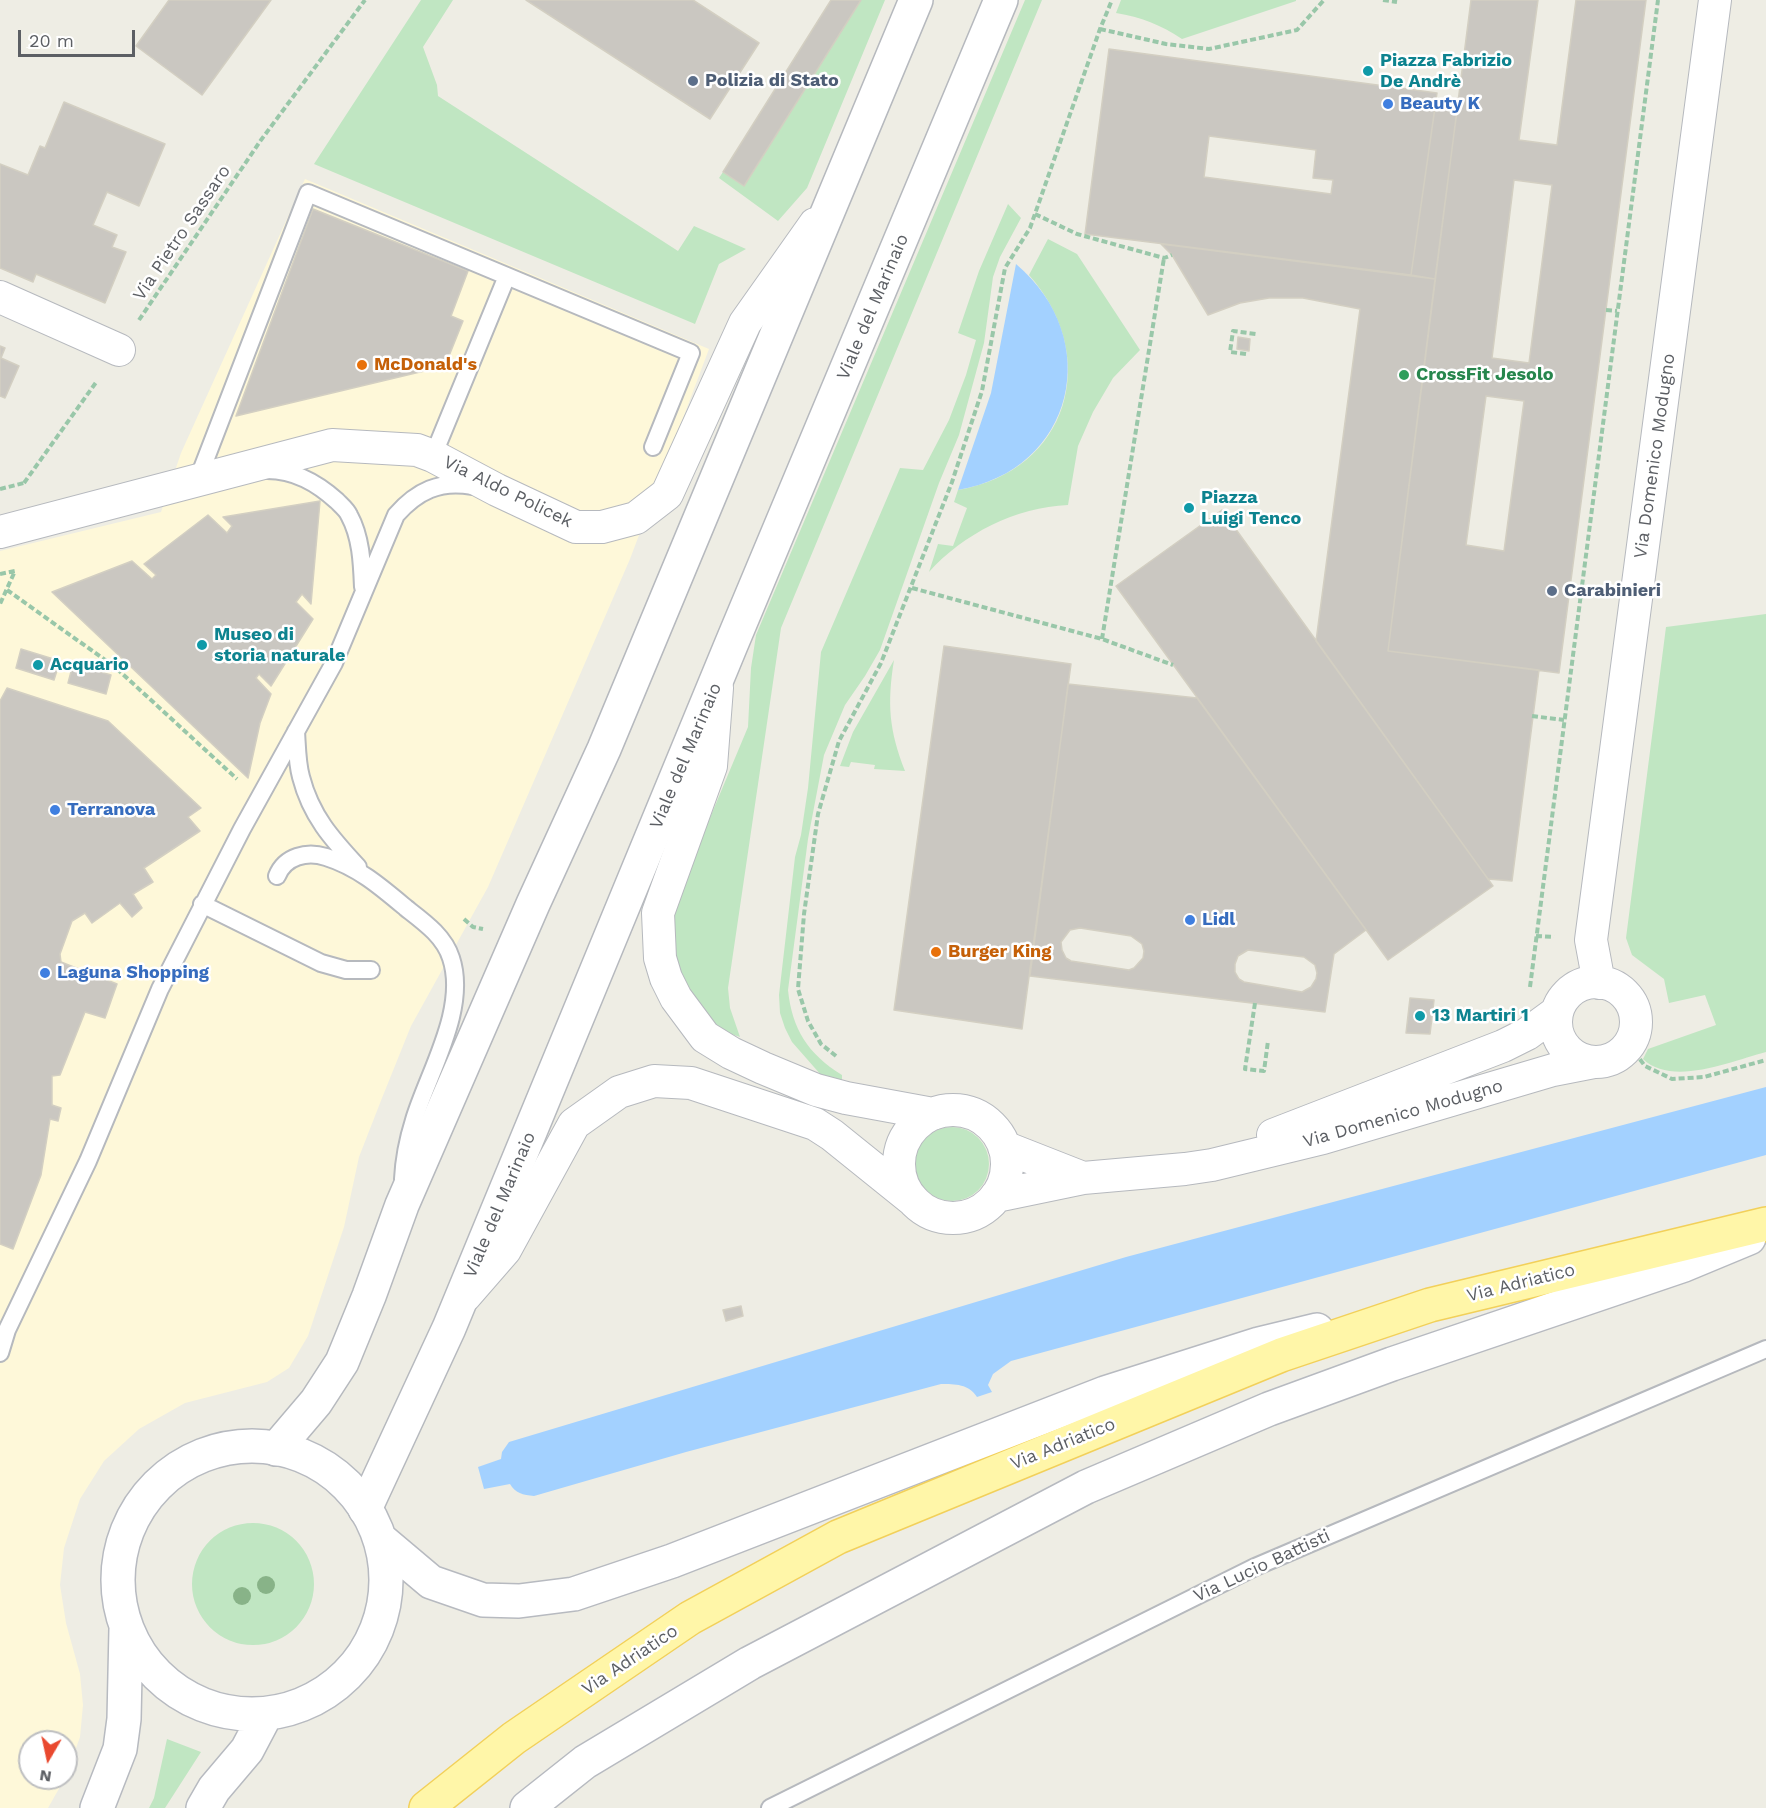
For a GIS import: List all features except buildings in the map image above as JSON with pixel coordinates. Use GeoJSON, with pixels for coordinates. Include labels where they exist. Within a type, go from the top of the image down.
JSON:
{"type":"FeatureCollection","features":[{"type":"Feature","properties":{"kind":"main road"},"geometry":{"type":"LineString","coordinates":[[276,1449],[316,1402],[342,1362],[402,1205],[533,904],[604,749],[916,0]]}},
{"type":"Feature","properties":{"kind":"main road","name":"Viale del Marinaio"},"geometry":{"type":"LineString","coordinates":[[365,1509],[449,1328],[1001,0]]}},
{"type":"Feature","properties":{"kind":"main road","name":"Via Adriatico"},"geometry":{"type":"LineString","coordinates":[[426,1808],[514,1738],[690,1618],[838,1538],[1281,1355],[1430,1305],[1766,1224]]}},
{"type":"Feature","properties":{"kind":"main road"},"geometry":{"type":"LineString","coordinates":[[527,1808],[585,1762],[750,1663],[1086,1487],[1269,1409],[1392,1364],[1684,1265],[1766,1230]]}},
{"type":"Feature","properties":{"kind":"main road"},"geometry":{"type":"LineString","coordinates":[[380,1539],[431,1582],[483,1599],[519,1601],[574,1594],[672,1561],[1105,1393],[1259,1344],[1430,1305]]}},
{"type":"Feature","properties":{"kind":"main road"},"geometry":{"type":"LineString","coordinates":[[240,1447],[276,1449],[294,1453],[330,1472],[345,1484],[365,1509],[380,1539],[385,1564],[385,1600],[373,1639],[361,1658],[349,1673],[316,1698],[299,1706],[266,1714],[237,1713],[209,1707],[188,1698],[161,1678],[135,1647],[126,1627],[118,1592],[120,1553],[127,1532],[145,1499],[171,1474],[191,1461],[240,1447]]}},
{"type":"Feature","properties":{"kind":"main road"},"geometry":{"type":"LineString","coordinates":[[97,1808],[120,1749],[124,1719],[126,1627]]}},
{"type":"Feature","properties":{"kind":"main road"},"geometry":{"type":"LineString","coordinates":[[203,1808],[214,1789],[247,1750],[266,1714]]}},
{"type":"Feature","properties":{"kind":"street","name":"Via Domenico Modugno"},"geometry":{"type":"LineString","coordinates":[[1212,1165],[1239,1148],[1503,1046],[1527,1034],[1557,1012],[1563,999],[1573,990],[1586,984],[1599,983],[1591,940],[1715,0]]}},
{"type":"Feature","properties":{"kind":"street","name":"Via Aldo Policek"},"geometry":{"type":"LineString","coordinates":[[0,532],[332,445],[417,450],[576,527],[602,527],[636,518],[667,494],[745,323],[839,189]]}},
{"type":"Feature","properties":{"kind":"street"},"geometry":{"type":"LineString","coordinates":[[0,297],[119,350]]}},
{"type":"Feature","properties":{"kind":"street"},"geometry":{"type":"LineString","coordinates":[[717,682],[711,766],[658,913],[660,958],[676,998],[705,1036],[731,1053],[763,1068],[816,1090],[846,1098],[933,1114]]}},
{"type":"Feature","properties":{"kind":"street"},"geometry":{"type":"LineString","coordinates":[[1599,983],[1618,990],[1632,1005],[1635,1032],[1629,1045]]}},
{"type":"Feature","properties":{"kind":"street"},"geometry":{"type":"LineString","coordinates":[[1557,1012],[1557,1035],[1563,1046],[1582,1060],[1593,1062]]}},
{"type":"Feature","properties":{"kind":"street","name":"Via Domenico Modugno"},"geometry":{"type":"LineString","coordinates":[[459,1304],[505,1250],[574,1124],[619,1092],[654,1081],[691,1083],[815,1124],[926,1210],[940,1217],[956,1218],[985,1207],[996,1196],[1083,1178],[1185,1170],[1323,1138],[1553,1070],[1607,1060],[1620,1055],[1629,1045]]}},
{"type":"Feature","properties":{"kind":"street"},"geometry":{"type":"LineString","coordinates":[[914,1201],[903,1186],[899,1170],[900,1152],[906,1136],[917,1122],[933,1114],[955,1108],[983,1119],[996,1132],[1004,1147],[1007,1164],[1004,1181],[996,1196]]}},
{"type":"Feature","properties":{"kind":"street","name":"Via Domenico Modugno"},"geometry":{"type":"LineString","coordinates":[[1004,1147],[1083,1178]]}},
{"type":"Feature","properties":{"kind":"lane"},"geometry":{"type":"LineString","coordinates":[[198,479],[309,193],[691,353],[653,447]]}},
{"type":"Feature","properties":{"kind":"lane"},"geometry":{"type":"LineString","coordinates":[[433,456],[507,276]]}},
{"type":"Feature","properties":{"kind":"lane"},"geometry":{"type":"LineString","coordinates":[[242,470],[276,470],[298,475],[321,486],[349,513],[361,549],[363,592]]}},
{"type":"Feature","properties":{"kind":"lane"},"geometry":{"type":"LineString","coordinates":[[0,1353],[7,1330],[88,1161],[160,989],[202,904],[334,663],[396,515],[420,493],[441,486],[457,483],[497,490]]}},
{"type":"Feature","properties":{"kind":"lane"},"geometry":{"type":"LineString","coordinates":[[296,730],[301,776],[315,816],[329,835],[367,875],[429,927],[442,941],[451,958],[455,994],[450,1021],[414,1120],[404,1161],[402,1205]]}},
{"type":"Feature","properties":{"kind":"lane"},"geometry":{"type":"LineString","coordinates":[[277,876],[280,868],[287,861],[306,855],[321,855],[367,875]]}},
{"type":"Feature","properties":{"kind":"lane"},"geometry":{"type":"LineString","coordinates":[[202,904],[321,963],[346,970],[371,970]]}},
{"type":"Feature","properties":{"kind":"lane","name":"Via Lucio Battisti"},"geometry":{"type":"LineString","coordinates":[[770,1808],[1255,1567],[1766,1349]]}},
{"type":"Feature","properties":{"kind":"path","name":"Via Pietro Sassaro"},"geometry":{"type":"LineString","coordinates":[[0,489],[24,483],[119,350],[261,140],[365,0]]}},
{"type":"Feature","properties":{"kind":"path"},"geometry":{"type":"LineString","coordinates":[[846,1098],[857,1074],[821,1044],[808,1021],[798,988],[804,914],[818,814],[839,741],[881,663],[952,482],[982,391],[1005,268],[1030,228],[1112,0]]}},
{"type":"Feature","properties":{"kind":"path"},"geometry":{"type":"LineString","coordinates":[[1100,29],[1166,44],[1209,49],[1297,30],[1324,0]]}},
{"type":"Feature","properties":{"kind":"path"},"geometry":{"type":"LineString","coordinates":[[1383,0],[1397,2]]}},
{"type":"Feature","properties":{"kind":"path"},"geometry":{"type":"LineString","coordinates":[[1529,994],[1658,0]]}},
{"type":"Feature","properties":{"kind":"path"},"geometry":{"type":"LineString","coordinates":[[1035,214],[1077,234],[1164,258],[1172,255]]}},
{"type":"Feature","properties":{"kind":"path"},"geometry":{"type":"LineString","coordinates":[[1101,639],[1164,258]]}},
{"type":"Feature","properties":{"kind":"path"},"geometry":{"type":"LineString","coordinates":[[1606,310],[1617,311]]}},
{"type":"Feature","properties":{"kind":"path"},"geometry":{"type":"LineString","coordinates":[[1246,354],[1230,352],[1233,331],[1256,334]]}},
{"type":"Feature","properties":{"kind":"path"},"geometry":{"type":"LineString","coordinates":[[0,574],[15,570],[0,604]]}},
{"type":"Feature","properties":{"kind":"path"},"geometry":{"type":"LineString","coordinates":[[912,588],[1101,639],[1173,665]]}},
{"type":"Feature","properties":{"kind":"path"},"geometry":{"type":"LineString","coordinates":[[7,590],[115,667],[240,782]]}},
{"type":"Feature","properties":{"kind":"path"},"geometry":{"type":"LineString","coordinates":[[1532,716],[1564,720]]}},
{"type":"Feature","properties":{"kind":"path"},"geometry":{"type":"LineString","coordinates":[[1255,1003],[1245,1068],[1264,1071],[1268,1041]]}},
{"type":"Feature","properties":{"kind":"path"},"geometry":{"type":"LineString","coordinates":[[1629,1045],[1646,1066],[1672,1079],[1704,1077],[1766,1060]]}},
{"type":"Feature","properties":{"kind":"shaded area"},"geometry":{"type":"Polygon","coordinates":[[[305,179],[709,349],[630,559],[488,887],[411,1026],[359,1157],[344,1227],[308,1336],[289,1368],[267,1382],[185,1403],[139,1429],[104,1461],[80,1499],[64,1548],[60,1585],[66,1623],[80,1674],[83,1705],[80,1737],[78,1743],[78,1730],[18,1730],[18,1790],[58,1790],[48,1808],[0,1808],[0,551],[161,512],[181,453],[305,179]]]}},
{"type":"Feature","properties":{"kind":"green space"},"geometry":{"type":"Polygon","coordinates":[[[421,0],[453,0],[423,47],[437,85],[438,96],[678,251],[694,226],[746,249],[719,264],[695,324],[314,164],[421,0]]]}},
{"type":"Feature","properties":{"kind":"green space"},"geometry":{"type":"Polygon","coordinates":[[[861,0],[885,0],[807,188],[778,221],[719,178],[723,172],[744,185],[861,0]]]}},
{"type":"Feature","properties":{"kind":"green space"},"geometry":{"type":"Polygon","coordinates":[[[1025,0],[1042,0],[781,628],[728,988],[730,1008],[740,1037],[728,1033],[706,1018],[686,986],[671,949],[672,914],[748,727],[751,668],[756,635],[1025,0]]]}},
{"type":"Feature","properties":{"kind":"green space"},"geometry":{"type":"Polygon","coordinates":[[[1121,0],[1296,1],[1182,39],[1150,22],[1116,13],[1121,0]]]}},
{"type":"Feature","properties":{"kind":"green space"},"geometry":{"type":"Polygon","coordinates":[[[1008,204],[1021,218],[1000,257],[993,277],[984,343],[959,435],[939,483],[880,650],[845,705],[824,755],[808,839],[788,990],[793,1017],[804,1039],[820,1058],[842,1075],[842,1083],[821,1075],[792,1042],[780,1013],[779,995],[795,857],[801,835],[808,788],[821,652],[900,468],[923,470],[949,420],[976,340],[958,333],[979,271],[1008,204]]]}},
{"type":"Feature","properties":{"kind":"green space"},"geometry":{"type":"Polygon","coordinates":[[[1048,239],[1077,254],[1140,350],[1113,378],[1093,412],[1078,446],[1068,505],[1029,511],[992,525],[958,546],[929,572],[938,544],[953,546],[967,508],[954,502],[958,490],[996,479],[1026,460],[1048,435],[1062,406],[1068,374],[1064,341],[1051,307],[1029,275],[1048,239]]]}},
{"type":"Feature","properties":{"kind":"green space"},"geometry":{"type":"Polygon","coordinates":[[[1766,614],[1766,1052],[1720,1066],[1670,1071],[1655,1067],[1643,1059],[1648,1049],[1716,1025],[1705,995],[1669,1003],[1664,979],[1632,955],[1626,938],[1666,627],[1766,614]]]}},
{"type":"Feature","properties":{"kind":"green space"},"geometry":{"type":"Polygon","coordinates":[[[894,660],[891,717],[905,771],[874,769],[875,765],[851,762],[849,767],[840,766],[853,732],[894,660]]]}},
{"type":"Feature","properties":{"kind":"green space"},"geometry":{"type":"Polygon","coordinates":[[[952,1127],[973,1133],[983,1143],[989,1164],[983,1185],[973,1195],[952,1201],[931,1195],[921,1185],[915,1164],[921,1143],[931,1133],[952,1127]]]}},
{"type":"Feature","properties":{"kind":"green space"},"geometry":{"type":"Polygon","coordinates":[[[253,1523],[276,1528],[296,1541],[309,1561],[314,1584],[309,1607],[296,1627],[276,1640],[253,1645],[230,1640],[210,1627],[197,1607],[192,1584],[197,1561],[210,1541],[230,1528],[253,1523]]]}},
{"type":"Feature","properties":{"kind":"green space"},"geometry":{"type":"Polygon","coordinates":[[[167,1739],[201,1752],[165,1808],[149,1808],[154,1798],[167,1739]]]}},
{"type":"Feature","properties":{"kind":"water"},"geometry":{"type":"Polygon","coordinates":[[[1016,264],[1044,294],[1061,328],[1068,363],[1064,398],[1051,429],[1029,457],[998,478],[958,490],[991,393],[1016,264]]]}},
{"type":"Feature","properties":{"kind":"water"},"geometry":{"type":"Polygon","coordinates":[[[1766,1087],[1766,1155],[1011,1361],[993,1374],[988,1385],[992,1392],[977,1397],[966,1387],[941,1384],[686,1452],[534,1496],[514,1490],[510,1484],[484,1489],[478,1467],[501,1459],[502,1452],[509,1442],[1126,1257],[1766,1087]]]}},
{"type":"Feature","properties":{"kind":"place","name":"Piazza Fabrizio De Andrè"},"geometry":{"type":"Point","coordinates":[1368,71]}},
{"type":"Feature","properties":{"kind":"place","name":"Polizia di Stato"},"geometry":{"type":"Point","coordinates":[693,81]}},
{"type":"Feature","properties":{"kind":"place","name":"Beauty K"},"geometry":{"type":"Point","coordinates":[1388,104]}},
{"type":"Feature","properties":{"kind":"place","name":"McDonald's"},"geometry":{"type":"Point","coordinates":[362,365]}},
{"type":"Feature","properties":{"kind":"place","name":"CrossFit Jesolo"},"geometry":{"type":"Point","coordinates":[1404,375]}},
{"type":"Feature","properties":{"kind":"place","name":"Piazza Luigi Tenco"},"geometry":{"type":"Point","coordinates":[1189,508]}},
{"type":"Feature","properties":{"kind":"place","name":"Carabinieri"},"geometry":{"type":"Point","coordinates":[1552,591]}},
{"type":"Feature","properties":{"kind":"place","name":"Museo di storia naturale"},"geometry":{"type":"Point","coordinates":[202,645]}},
{"type":"Feature","properties":{"kind":"place","name":"Acquario"},"geometry":{"type":"Point","coordinates":[38,665]}},
{"type":"Feature","properties":{"kind":"place","name":"Terranova"},"geometry":{"type":"Point","coordinates":[55,810]}},
{"type":"Feature","properties":{"kind":"place","name":"Lidl"},"geometry":{"type":"Point","coordinates":[1190,920]}},
{"type":"Feature","properties":{"kind":"place","name":"Burger King"},"geometry":{"type":"Point","coordinates":[936,952]}},
{"type":"Feature","properties":{"kind":"place","name":"Laguna Shopping"},"geometry":{"type":"Point","coordinates":[45,973]}},
{"type":"Feature","properties":{"kind":"place","name":"13 Martiri 1"},"geometry":{"type":"Point","coordinates":[1420,1016]}}]}
